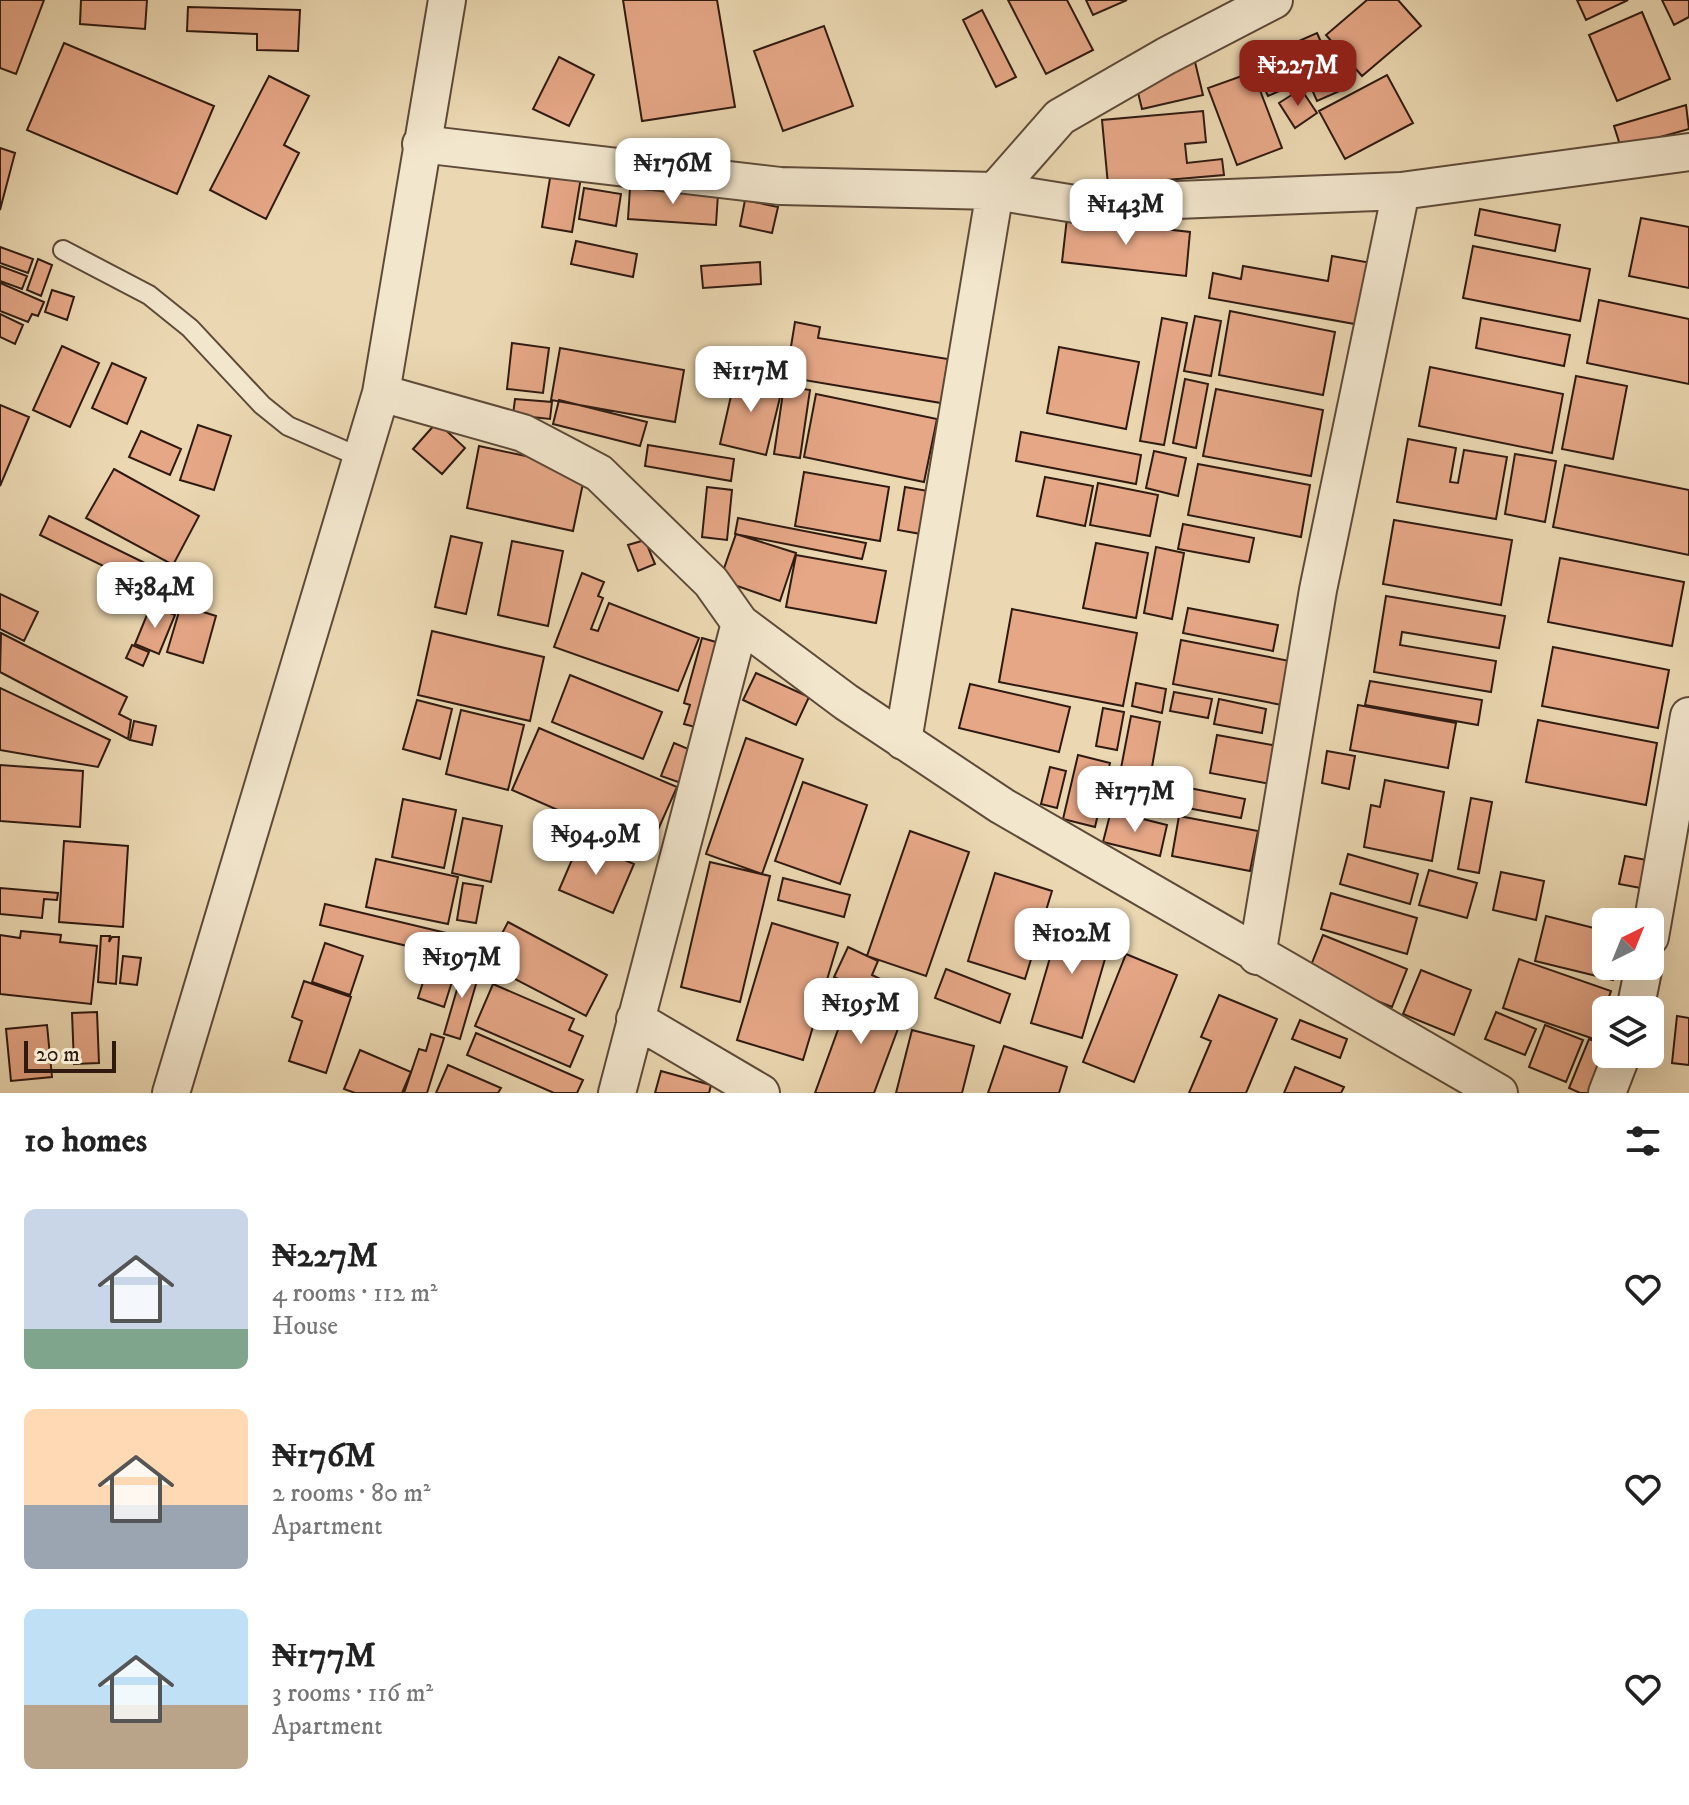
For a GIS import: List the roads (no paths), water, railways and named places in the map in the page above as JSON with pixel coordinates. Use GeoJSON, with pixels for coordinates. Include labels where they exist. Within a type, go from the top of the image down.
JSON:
{"type":"FeatureCollection","features":[{"type":"Feature","properties":{"kind":"street"},"geometry":{"type":"LineString","coordinates":[[171,1093],[381,393],[447,0]]}},
{"type":"Feature","properties":{"kind":"street"},"geometry":{"type":"LineString","coordinates":[[903,741],[995,191],[1060,117],[1166,56],[1274,0]]}},
{"type":"Feature","properties":{"kind":"street"},"geometry":{"type":"LineString","coordinates":[[421,144],[780,186],[995,191],[1075,204],[1401,191],[1689,152]]}},
{"type":"Feature","properties":{"kind":"street"},"geometry":{"type":"LineString","coordinates":[[1257,956],[1318,590],[1401,191]]}},
{"type":"Feature","properties":{"kind":"street"},"geometry":{"type":"LineString","coordinates":[[381,393],[523,433],[599,473],[711,582],[740,623],[903,741],[1002,806],[1499,1093]]}},
{"type":"Feature","properties":{"kind":"street"},"geometry":{"type":"LineString","coordinates":[[617,1093],[740,623]]}},
{"type":"Feature","properties":{"kind":"street"},"geometry":{"type":"LineString","coordinates":[[1655,908],[1689,716]]}},
{"type":"Feature","properties":{"kind":"street"},"geometry":{"type":"LineString","coordinates":[[635,1019],[761,1093]]}},
{"type":"Feature","properties":{"kind":"street"},"geometry":{"type":"LineString","coordinates":[[1607,1093],[1617,1068]]}},
{"type":"Feature","properties":{"kind":"lane"},"geometry":{"type":"LineString","coordinates":[[63,250],[149,295],[190,328],[262,405],[288,426],[362,458]]}}]}
